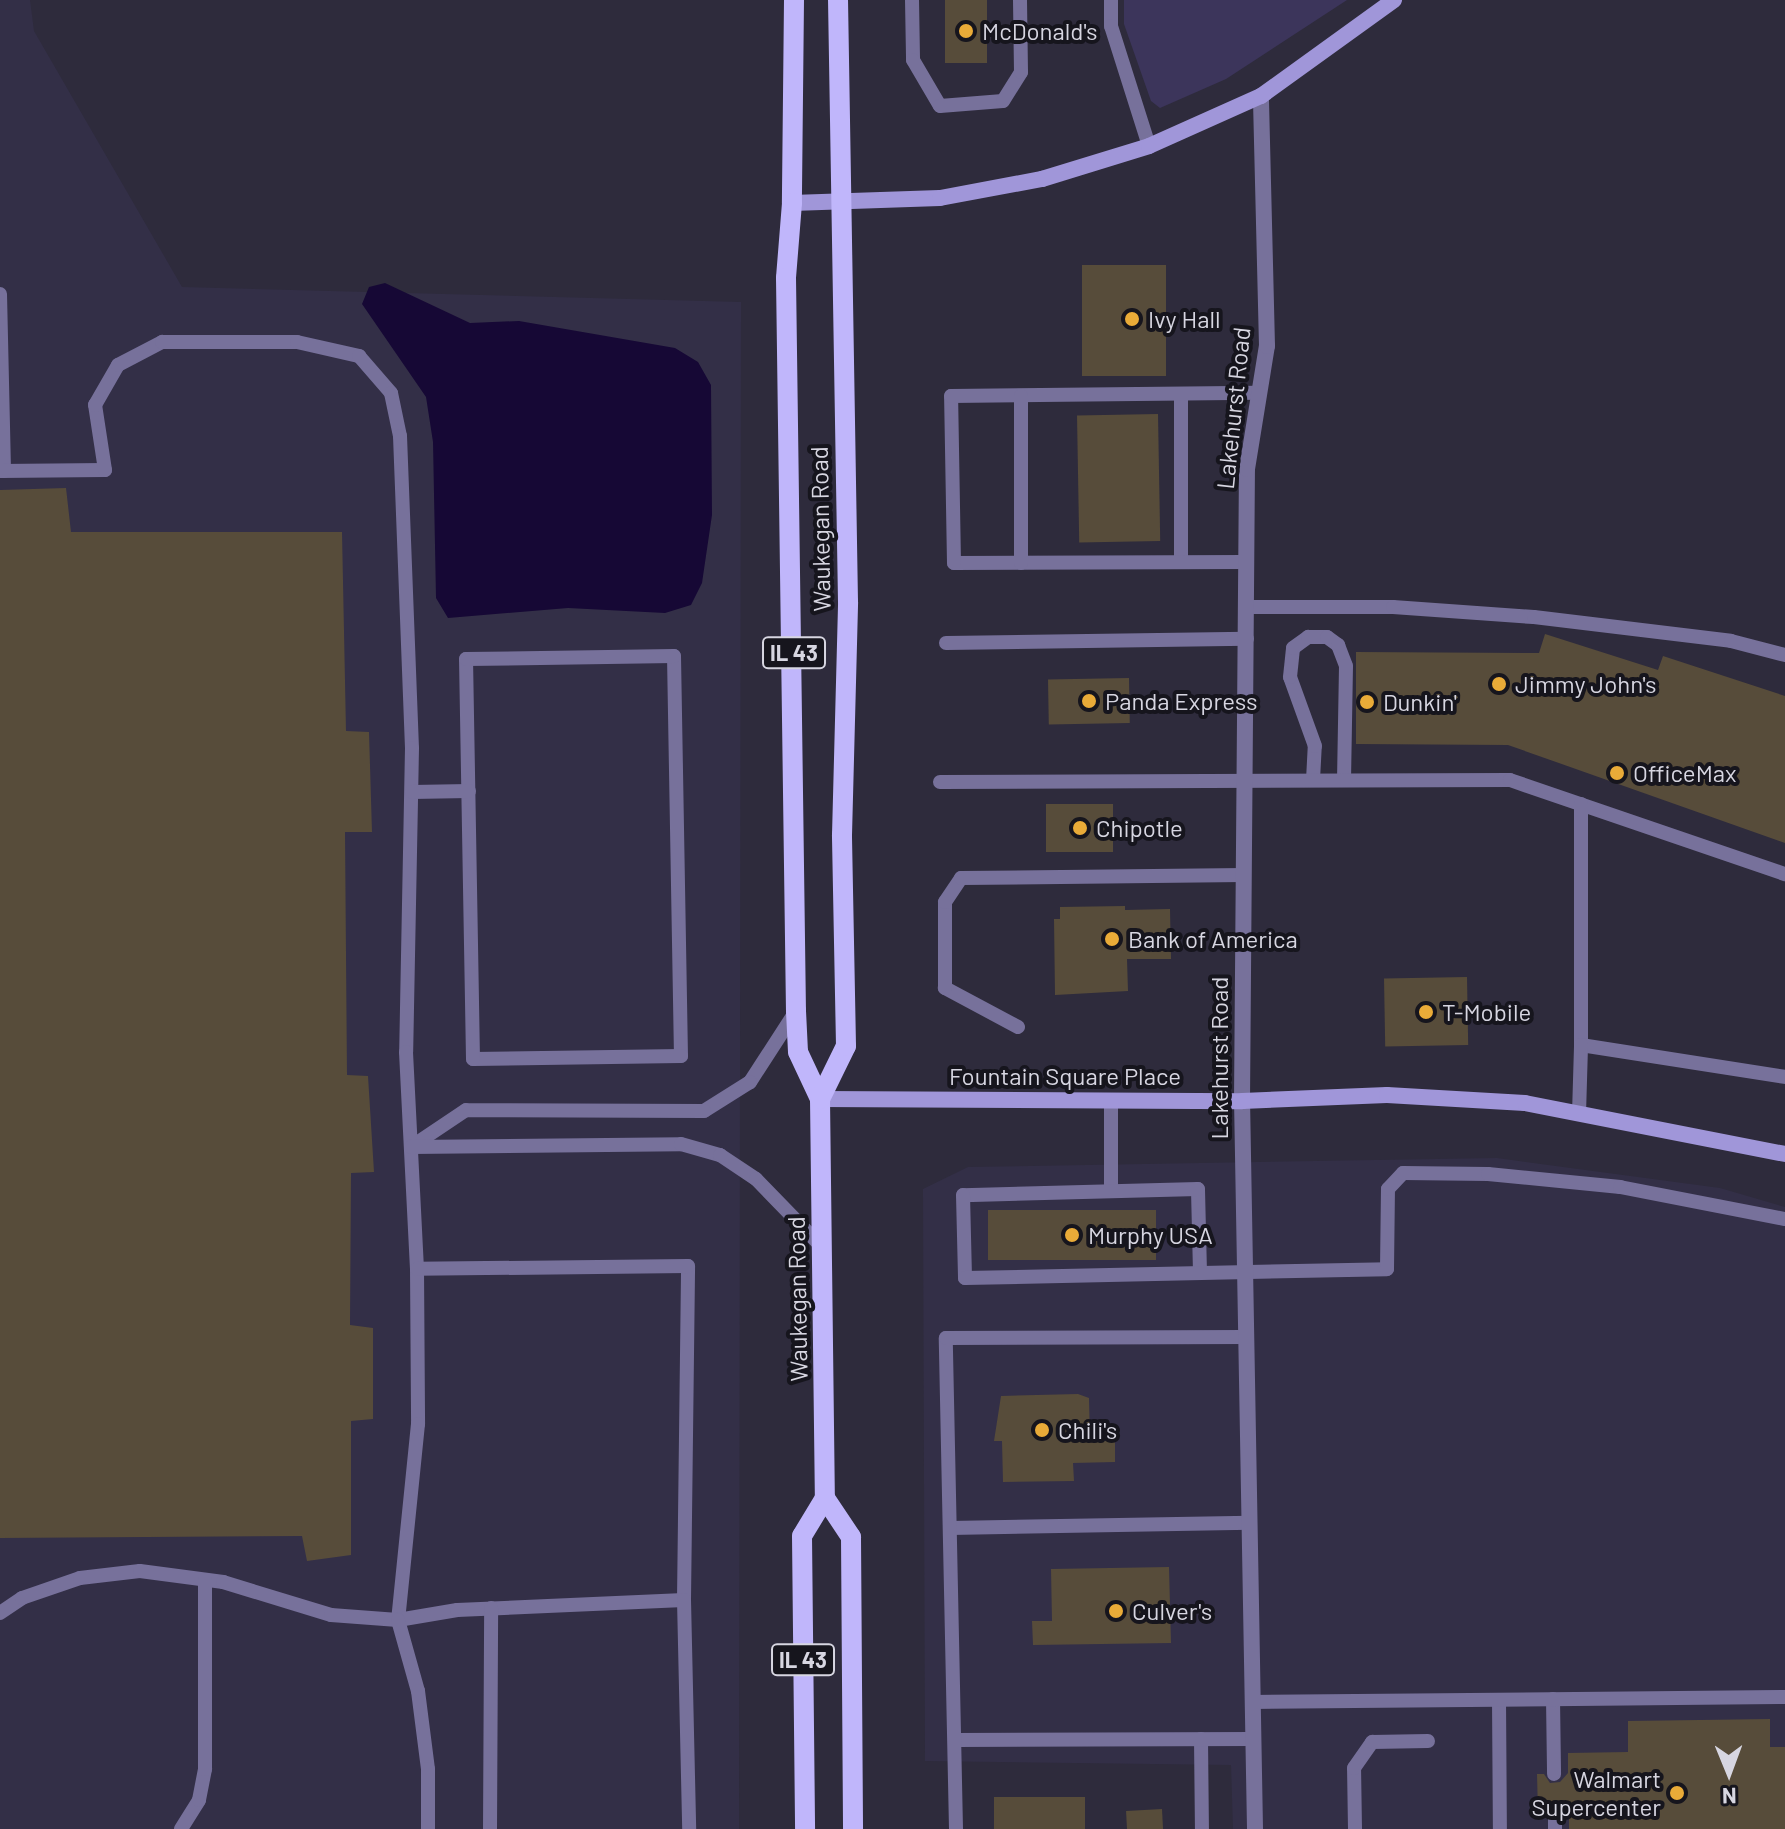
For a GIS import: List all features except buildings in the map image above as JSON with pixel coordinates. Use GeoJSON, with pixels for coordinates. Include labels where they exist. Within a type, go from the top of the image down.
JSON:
{"type":"FeatureCollection","features":[{"type":"Feature","properties":{"kind":"main road","name":"Waukegan Road"},"geometry":{"type":"LineString","coordinates":[[794,0],[792,203],[786,278],[796,1011],[798,1052],[820,1099],[825,1498]]}},
{"type":"Feature","properties":{"kind":"main road","name":"Waukegan Road"},"geometry":{"type":"LineString","coordinates":[[820,1099],[846,1046],[842,835],[848,602],[838,0]]}},
{"type":"Feature","properties":{"kind":"main road","name":"IL 43"},"geometry":{"type":"LineString","coordinates":[[805,1829],[802,1536],[825,1498]]}},
{"type":"Feature","properties":{"kind":"main road"},"geometry":{"type":"LineString","coordinates":[[825,1498],[851,1537],[853,1829]]}},
{"type":"Feature","properties":{"kind":"street"},"geometry":{"type":"LineString","coordinates":[[792,203],[840,204],[940,198],[1027,182],[1149,146],[1261,96],[1394,0]]}},
{"type":"Feature","properties":{"kind":"street","name":"Lakehurst Road"},"geometry":{"type":"LineString","coordinates":[[1255,1829],[1242,1101],[1247,469],[1267,346],[1261,96]]}},
{"type":"Feature","properties":{"kind":"street","name":"Fountain Square Place"},"geometry":{"type":"LineString","coordinates":[[820,1099],[1242,1101],[1387,1095],[1525,1103],[1785,1154]]}},
{"type":"Feature","properties":{"kind":"lane"},"geometry":{"type":"LineString","coordinates":[[912,0],[913,60],[940,106],[1003,101],[1021,72],[1020,0]]}},
{"type":"Feature","properties":{"kind":"lane"},"geometry":{"type":"LineString","coordinates":[[1111,0],[1111,26],[1149,146]]}},
{"type":"Feature","properties":{"kind":"lane"},"geometry":{"type":"LineString","coordinates":[[0,294],[2,471],[105,470],[95,405],[118,365],[162,342],[297,342],[359,356],[391,393],[400,436],[412,792],[406,1052],[417,1269],[418,1424],[398,1620],[418,1691],[428,1769],[428,1829]]}},
{"type":"Feature","properties":{"kind":"lane"},"geometry":{"type":"LineString","coordinates":[[1246,562],[954,563],[951,396],[1258,393]]}},
{"type":"Feature","properties":{"kind":"lane"},"geometry":{"type":"LineString","coordinates":[[1181,395],[1181,561]]}},
{"type":"Feature","properties":{"kind":"lane"},"geometry":{"type":"LineString","coordinates":[[1021,396],[1021,563]]}},
{"type":"Feature","properties":{"kind":"lane"},"geometry":{"type":"LineString","coordinates":[[1247,607],[1393,607],[1534,617],[1731,641],[1785,655]]}},
{"type":"Feature","properties":{"kind":"lane"},"geometry":{"type":"LineString","coordinates":[[1313,780],[1312,735],[1290,677],[1293,648],[1308,637],[1327,637],[1338,645],[1346,666],[1344,780]]}},
{"type":"Feature","properties":{"kind":"lane"},"geometry":{"type":"LineString","coordinates":[[946,643],[1247,639]]}},
{"type":"Feature","properties":{"kind":"lane"},"geometry":{"type":"LineString","coordinates":[[674,656],[681,1056],[473,1059],[469,791],[466,659],[674,656]]}},
{"type":"Feature","properties":{"kind":"lane"},"geometry":{"type":"LineString","coordinates":[[940,782],[1510,780],[1785,874]]}},
{"type":"Feature","properties":{"kind":"lane"},"geometry":{"type":"LineString","coordinates":[[412,792],[469,791]]}},
{"type":"Feature","properties":{"kind":"lane"},"geometry":{"type":"LineString","coordinates":[[1579,1114],[1581,804]]}},
{"type":"Feature","properties":{"kind":"lane"},"geometry":{"type":"LineString","coordinates":[[1018,1027],[945,988],[945,902],[961,878],[1244,875]]}},
{"type":"Feature","properties":{"kind":"lane"},"geometry":{"type":"LineString","coordinates":[[411,1147],[466,1110],[704,1111],[750,1082],[796,1011]]}},
{"type":"Feature","properties":{"kind":"lane"},"geometry":{"type":"LineString","coordinates":[[1581,1045],[1734,1065],[1785,1077]]}},
{"type":"Feature","properties":{"kind":"lane"},"geometry":{"type":"LineString","coordinates":[[1111,1101],[1111,1191]]}},
{"type":"Feature","properties":{"kind":"lane"},"geometry":{"type":"LineString","coordinates":[[411,1147],[681,1144],[720,1155],[756,1179],[822,1247]]}},
{"type":"Feature","properties":{"kind":"lane"},"geometry":{"type":"LineString","coordinates":[[1200,1272],[1198,1189],[963,1195],[965,1278],[1387,1269],[1388,1189],[1403,1173],[1488,1174],[1620,1187],[1785,1219]]}},
{"type":"Feature","properties":{"kind":"lane"},"geometry":{"type":"LineString","coordinates":[[417,1269],[688,1266],[684,1600],[689,1829]]}},
{"type":"Feature","properties":{"kind":"lane"},"geometry":{"type":"LineString","coordinates":[[956,1829],[946,1338],[1246,1337]]}},
{"type":"Feature","properties":{"kind":"lane"},"geometry":{"type":"LineString","coordinates":[[950,1528],[1250,1523]]}},
{"type":"Feature","properties":{"kind":"lane"},"geometry":{"type":"LineString","coordinates":[[0,1613],[22,1598],[80,1578],[140,1571],[205,1580],[331,1615],[398,1620],[491,1608],[684,1600]]}},
{"type":"Feature","properties":{"kind":"lane"},"geometry":{"type":"LineString","coordinates":[[181,1829],[199,1800],[205,1769],[205,1580]]}},
{"type":"Feature","properties":{"kind":"lane"},"geometry":{"type":"LineString","coordinates":[[490,1829],[491,1608]]}},
{"type":"Feature","properties":{"kind":"lane"},"geometry":{"type":"LineString","coordinates":[[1252,1702],[1785,1697]]}},
{"type":"Feature","properties":{"kind":"lane"},"geometry":{"type":"LineString","coordinates":[[1553,1699],[1554,1774]]}},
{"type":"Feature","properties":{"kind":"lane"},"geometry":{"type":"LineString","coordinates":[[1499,1700],[1500,1829]]}},
{"type":"Feature","properties":{"kind":"lane"},"geometry":{"type":"LineString","coordinates":[[1201,1739],[1202,1829]]}},
{"type":"Feature","properties":{"kind":"lane"},"geometry":{"type":"LineString","coordinates":[[956,1740],[1253,1739]]}},
{"type":"Feature","properties":{"kind":"lane"},"geometry":{"type":"LineString","coordinates":[[1355,1829],[1354,1768],[1372,1742],[1428,1741]]}},
{"type":"Feature","properties":{"kind":"lane"},"geometry":{"type":"LineString","coordinates":[[1555,1812],[1555,1829]]}},
{"type":"Feature","properties":{"kind":"shaded area"},"geometry":{"type":"Polygon","coordinates":[[[0,0],[30,0],[34,31],[182,287],[741,302],[739,1829],[0,1829],[0,0]]]}},
{"type":"Feature","properties":{"kind":"shaded area"},"geometry":{"type":"Polygon","coordinates":[[[1124,0],[1347,0],[1226,79],[1160,108],[1151,101],[1124,24],[1124,0]]]}},
{"type":"Feature","properties":{"kind":"shaded area"},"geometry":{"type":"Polygon","coordinates":[[[385,283],[470,323],[519,321],[675,348],[698,362],[711,385],[712,515],[702,583],[691,605],[665,613],[568,608],[448,618],[436,598],[433,442],[426,397],[362,304],[369,287],[385,283]]]}},
{"type":"Feature","properties":{"kind":"shaded area"},"geometry":{"type":"Polygon","coordinates":[[[1497,1158],[1720,1188],[1785,1207],[1785,1829],[1233,1829],[1231,1765],[925,1761],[923,1189],[968,1167],[1497,1158]]]}},
{"type":"Feature","properties":{"kind":"place","name":"McDonald's"},"geometry":{"type":"Point","coordinates":[966,31]}},
{"type":"Feature","properties":{"kind":"place","name":"Ivy Hall"},"geometry":{"type":"Point","coordinates":[1132,319]}},
{"type":"Feature","properties":{"kind":"place","name":"Jimmy John's"},"geometry":{"type":"Point","coordinates":[1499,684]}},
{"type":"Feature","properties":{"kind":"place","name":"Panda Express"},"geometry":{"type":"Point","coordinates":[1089,701]}},
{"type":"Feature","properties":{"kind":"place","name":"Dunkin'"},"geometry":{"type":"Point","coordinates":[1367,702]}},
{"type":"Feature","properties":{"kind":"place","name":"OfficeMax"},"geometry":{"type":"Point","coordinates":[1617,773]}},
{"type":"Feature","properties":{"kind":"place","name":"Chipotle"},"geometry":{"type":"Point","coordinates":[1080,828]}},
{"type":"Feature","properties":{"kind":"place","name":"Bank of America"},"geometry":{"type":"Point","coordinates":[1112,939]}},
{"type":"Feature","properties":{"kind":"place","name":"T-Mobile"},"geometry":{"type":"Point","coordinates":[1426,1012]}},
{"type":"Feature","properties":{"kind":"place","name":"Murphy USA"},"geometry":{"type":"Point","coordinates":[1072,1235]}},
{"type":"Feature","properties":{"kind":"place","name":"Chili's"},"geometry":{"type":"Point","coordinates":[1042,1430]}},
{"type":"Feature","properties":{"kind":"place","name":"Culver's"},"geometry":{"type":"Point","coordinates":[1116,1611]}},
{"type":"Feature","properties":{"kind":"place","name":"Walmart Supercenter"},"geometry":{"type":"Point","coordinates":[1677,1793]}}]}
